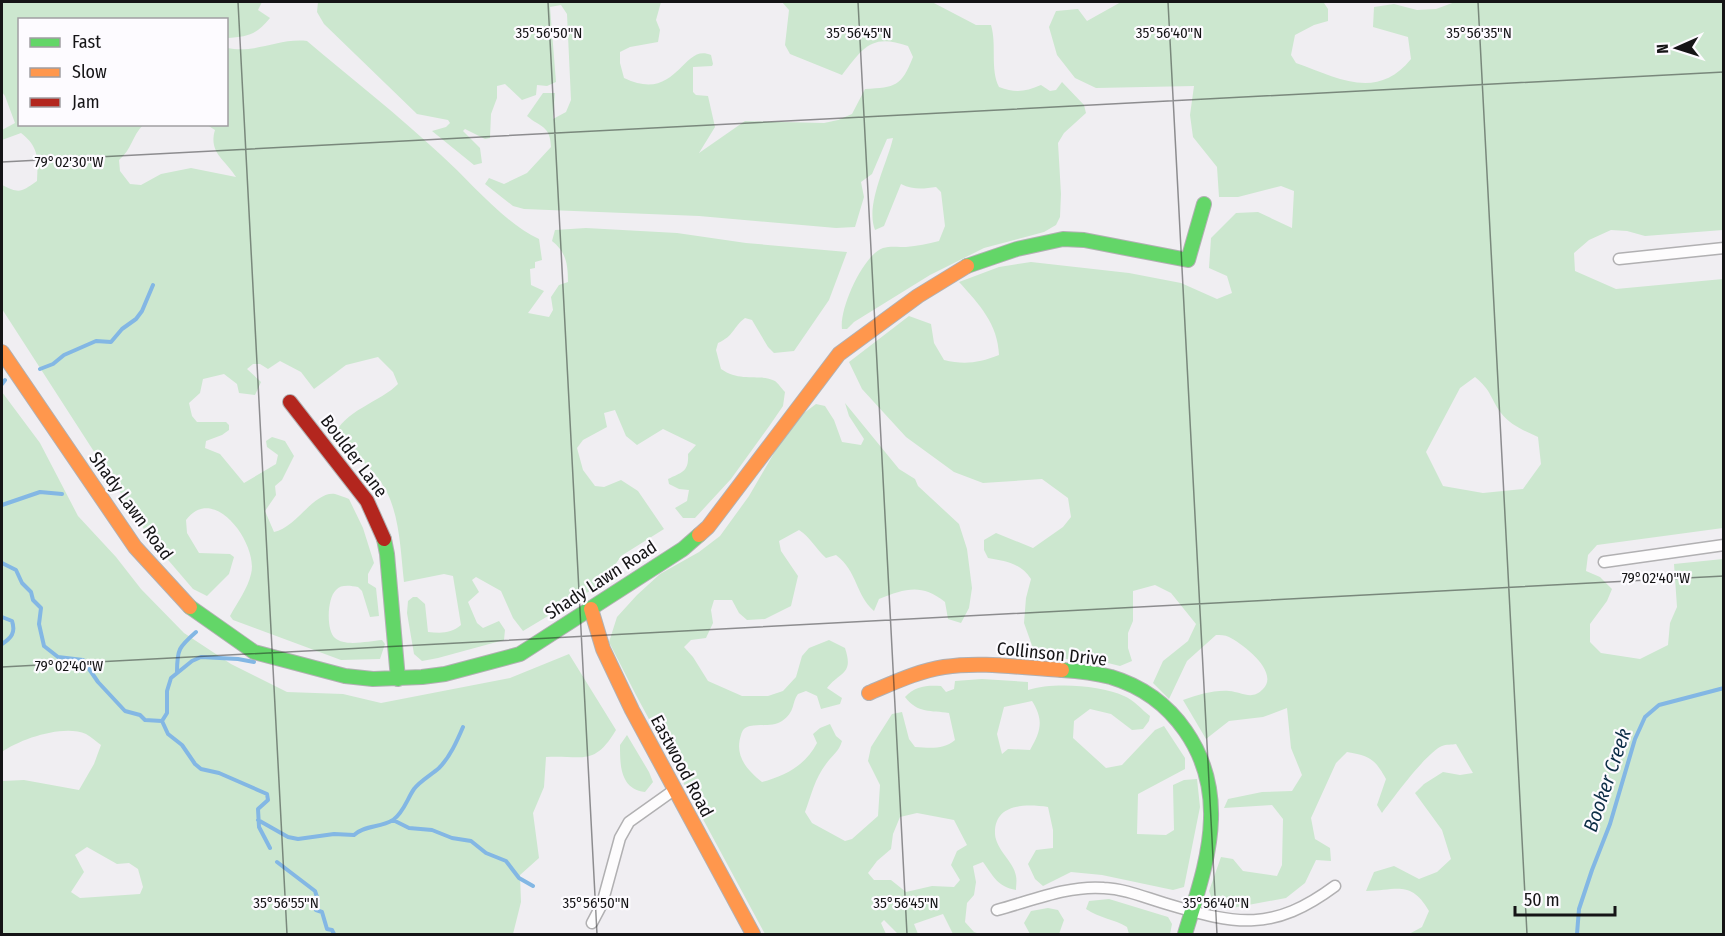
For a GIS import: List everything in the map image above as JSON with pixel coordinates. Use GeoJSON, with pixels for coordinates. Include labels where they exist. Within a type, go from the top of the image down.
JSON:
{"type":"FeatureCollection","features":[{"type":"Feature","properties":{"kind":"street","name":"Shady Lawn Road"},"geometry":{"type":"LineString","coordinates":[[2,352],[135,547],[186,604],[254,652],[345,676],[398,679],[445,674],[520,654],[683,549],[708,527],[839,354],[918,296],[972,263],[1017,249],[1061,240],[1084,240],[1188,260],[1204,204]]}},
{"type":"Feature","properties":{"kind":"street"},"geometry":{"type":"LineString","coordinates":[[1619,259],[1724,248]]}},
{"type":"Feature","properties":{"kind":"street","name":"Boulder Lane"},"geometry":{"type":"LineString","coordinates":[[290,402],[367,501],[384,535],[398,679]]}},
{"type":"Feature","properties":{"kind":"street"},"geometry":{"type":"LineString","coordinates":[[1604,562],[1724,545]]}},
{"type":"Feature","properties":{"kind":"street","name":"Eastwood Road"},"geometry":{"type":"LineString","coordinates":[[591,609],[603,649],[632,710],[753,934]]}},
{"type":"Feature","properties":{"kind":"street","name":"Collinson Drive"},"geometry":{"type":"LineString","coordinates":[[869,693],[927,670],[961,664],[1085,673],[1113,678],[1144,692],[1167,710],[1189,733],[1201,756],[1208,777],[1212,823],[1209,847],[1185,934]]}},
{"type":"Feature","properties":{"kind":"street"},"geometry":{"type":"LineString","coordinates":[[592,922],[602,904],[620,838],[629,822],[674,790]]}},
{"type":"Feature","properties":{"kind":"street"},"geometry":{"type":"LineString","coordinates":[[997,910],[1070,890],[1103,888],[1122,890],[1192,911],[1234,920],[1262,921],[1306,906],[1335,886]]}},
{"type":"Feature","properties":{"kind":"green space"},"geometry":{"type":"Polygon","coordinates":[[[2,2],[262,2],[258,10],[270,18],[256,31],[234,38],[228,38],[228,18],[18,18],[18,126],[142,126],[119,160],[120,171],[130,184],[141,185],[161,174],[191,168],[236,177],[219,156],[214,145],[215,130],[209,126],[228,126],[228,48],[248,49],[286,42],[307,41],[425,140],[500,212],[539,239],[542,260],[535,262],[535,268],[530,269],[531,285],[544,291],[528,313],[549,317],[553,310],[551,297],[559,285],[568,282],[565,259],[552,241],[555,230],[586,228],[677,233],[746,243],[847,252],[829,300],[794,351],[774,353],[752,320],[745,318],[718,343],[716,350],[721,369],[736,376],[769,379],[776,382],[785,392],[783,406],[770,425],[731,479],[695,518],[683,518],[675,508],[687,501],[689,490],[679,489],[669,484],[668,479],[684,471],[688,454],[696,445],[663,429],[637,445],[626,436],[615,410],[604,413],[607,427],[583,440],[577,448],[583,470],[595,486],[604,487],[621,480],[638,491],[664,529],[621,556],[603,583],[523,631],[513,618],[501,591],[476,577],[472,580],[479,592],[468,602],[477,623],[483,628],[499,621],[505,630],[504,640],[438,658],[422,661],[414,654],[407,613],[408,601],[417,597],[425,604],[428,632],[445,632],[457,628],[461,625],[453,576],[444,574],[404,582],[396,519],[386,490],[366,464],[335,436],[345,420],[353,413],[398,384],[393,372],[378,357],[346,365],[314,389],[301,372],[280,361],[268,369],[260,364],[253,364],[247,369],[261,382],[255,395],[239,393],[237,384],[224,374],[203,379],[200,393],[189,403],[192,416],[197,422],[226,422],[229,425],[229,430],[222,435],[206,441],[205,448],[220,454],[244,483],[276,464],[278,455],[267,447],[266,441],[272,437],[285,441],[294,456],[282,480],[275,486],[276,495],[265,511],[274,532],[290,524],[320,498],[335,494],[349,499],[363,528],[374,563],[368,574],[368,583],[376,588],[379,616],[370,617],[362,591],[358,587],[341,587],[336,590],[331,600],[330,629],[339,641],[357,643],[382,640],[385,644],[380,659],[341,660],[233,620],[230,616],[247,585],[252,562],[241,534],[232,522],[221,513],[209,508],[197,510],[186,520],[187,533],[199,553],[230,554],[234,557],[229,574],[207,596],[193,589],[151,540],[2,309],[2,185],[17,191],[27,188],[37,181],[37,166],[34,148],[21,133],[2,140],[2,130],[15,123],[2,92],[2,2]]]}},
{"type":"Feature","properties":{"kind":"green space"},"geometry":{"type":"Polygon","coordinates":[[[318,2],[661,2],[656,20],[660,30],[658,42],[630,47],[620,52],[620,63],[624,78],[642,84],[656,84],[668,79],[693,57],[701,53],[711,55],[712,66],[693,67],[693,92],[696,95],[708,96],[715,127],[699,153],[745,121],[824,123],[838,120],[852,114],[865,89],[891,86],[901,80],[905,74],[913,57],[908,46],[895,42],[876,42],[869,46],[856,57],[842,75],[790,54],[785,45],[789,10],[782,2],[932,2],[976,25],[991,25],[995,73],[999,87],[1020,91],[1041,85],[1050,91],[1056,90],[1062,82],[1084,105],[1086,113],[1064,133],[1058,143],[1061,194],[1060,217],[1056,225],[1044,232],[984,248],[930,275],[854,322],[847,329],[842,329],[848,296],[860,271],[875,253],[885,247],[910,247],[939,241],[945,226],[941,192],[936,187],[918,188],[901,184],[884,226],[875,230],[873,209],[875,197],[893,138],[887,139],[872,174],[861,182],[864,197],[855,227],[836,228],[699,216],[524,209],[513,206],[485,184],[489,178],[504,184],[527,173],[551,147],[547,131],[527,116],[543,93],[555,93],[553,119],[566,112],[571,100],[567,14],[561,5],[550,7],[556,82],[547,86],[537,85],[536,95],[522,100],[505,84],[497,86],[497,98],[491,114],[490,138],[485,139],[465,129],[463,131],[480,148],[482,163],[474,165],[432,131],[446,127],[450,123],[448,120],[417,114],[324,24],[317,12],[318,2]]]}},
{"type":"Feature","properties":{"kind":"green space"},"geometry":{"type":"Polygon","coordinates":[[[1121,2],[1324,3],[1328,9],[1328,21],[1295,35],[1291,55],[1296,63],[1327,75],[1371,83],[1398,72],[1411,59],[1408,37],[1373,27],[1374,7],[1394,4],[1417,10],[1436,9],[1455,2],[1723,2],[1723,230],[1645,236],[1611,230],[1589,240],[1574,253],[1575,271],[1616,289],[1723,279],[1723,528],[1597,545],[1588,555],[1586,571],[1600,577],[1612,589],[1607,601],[1590,624],[1590,642],[1601,653],[1640,659],[1668,645],[1670,623],[1677,607],[1674,564],[1723,559],[1723,934],[1409,934],[1422,927],[1429,911],[1416,895],[1403,889],[1366,891],[1374,872],[1394,866],[1419,879],[1437,872],[1451,859],[1442,830],[1415,793],[1424,784],[1443,772],[1460,775],[1473,773],[1456,744],[1445,745],[1435,750],[1410,776],[1382,813],[1377,805],[1386,779],[1371,760],[1347,752],[1336,763],[1311,818],[1315,839],[1330,848],[1331,861],[1316,860],[1305,883],[1286,898],[1232,908],[1214,904],[1209,891],[1221,857],[1233,859],[1243,871],[1277,876],[1282,865],[1283,819],[1272,805],[1224,808],[1228,799],[1262,792],[1292,791],[1302,775],[1291,748],[1287,708],[1263,717],[1229,721],[1206,739],[1183,700],[1217,691],[1247,695],[1259,693],[1267,682],[1267,675],[1258,659],[1235,641],[1226,636],[1216,635],[1187,661],[1169,699],[1153,683],[1163,661],[1188,641],[1196,624],[1171,593],[1155,585],[1133,591],[1133,621],[1128,633],[1128,648],[1132,661],[1120,666],[1104,662],[1053,658],[1034,651],[1024,623],[1026,598],[1031,579],[1017,566],[988,558],[984,550],[984,540],[996,533],[1033,548],[1063,527],[1071,517],[1068,498],[1042,479],[983,483],[954,472],[906,437],[862,389],[849,362],[909,316],[931,324],[934,343],[944,360],[972,362],[999,355],[991,324],[959,282],[999,267],[1031,262],[1129,273],[1181,283],[1217,299],[1232,293],[1227,276],[1209,268],[1211,238],[1236,213],[1258,212],[1292,228],[1294,191],[1281,186],[1238,197],[1219,197],[1217,167],[1193,137],[1190,115],[1194,86],[1096,88],[1075,78],[1057,55],[1049,27],[1056,11],[1078,9],[1087,21],[1121,2]],[[1475,377],[1460,388],[1426,452],[1443,486],[1483,493],[1523,489],[1541,464],[1538,437],[1509,421],[1497,408],[1481,382],[1475,377]]]}},
{"type":"Feature","properties":{"kind":"green space"},"geometry":{"type":"Polygon","coordinates":[[[2,392],[40,443],[78,516],[116,557],[141,589],[184,633],[231,664],[287,692],[343,694],[381,703],[510,678],[569,654],[616,730],[601,750],[587,757],[546,757],[544,787],[533,813],[539,858],[520,875],[521,902],[513,934],[2,934],[2,781],[24,780],[79,790],[94,764],[101,745],[86,734],[66,731],[42,734],[2,752],[2,392]],[[87,847],[75,855],[84,872],[71,892],[80,898],[140,894],[143,887],[138,869],[129,863],[117,864],[87,847]]]}},
{"type":"Feature","properties":{"kind":"green space"},"geometry":{"type":"Polygon","coordinates":[[[845,403],[899,469],[915,479],[918,486],[959,524],[967,549],[972,588],[969,608],[961,623],[948,619],[945,602],[928,592],[913,590],[879,599],[874,611],[863,597],[849,569],[836,555],[826,558],[799,530],[779,541],[781,551],[798,576],[791,606],[765,619],[747,620],[739,613],[732,600],[714,600],[711,610],[713,623],[706,638],[691,640],[684,647],[708,681],[742,696],[768,696],[783,691],[796,677],[802,656],[809,648],[829,640],[845,648],[848,663],[844,672],[827,688],[842,698],[840,704],[821,709],[817,696],[806,691],[798,694],[791,711],[782,721],[744,729],[739,743],[743,762],[762,782],[787,773],[807,758],[812,751],[817,743],[813,734],[830,724],[836,736],[842,741],[819,775],[805,812],[812,823],[845,841],[852,839],[878,816],[880,785],[868,761],[871,747],[892,714],[902,712],[909,739],[915,747],[941,747],[955,740],[949,713],[920,709],[915,706],[905,697],[913,690],[926,686],[941,686],[946,692],[954,689],[955,681],[982,679],[1028,682],[1028,690],[1063,685],[1114,692],[1131,700],[1150,716],[1143,729],[1132,730],[1111,714],[1090,709],[1074,721],[1073,738],[1106,768],[1122,765],[1155,730],[1164,726],[1185,758],[1185,769],[1138,794],[1137,834],[1166,835],[1174,830],[1173,785],[1184,780],[1197,779],[1200,807],[1184,887],[1173,890],[1102,875],[1071,872],[1043,886],[1035,879],[1028,864],[1036,850],[1053,848],[1053,830],[1048,807],[1021,806],[1006,811],[1000,816],[995,834],[998,845],[1015,871],[1016,890],[1000,884],[983,862],[973,866],[976,882],[974,895],[967,903],[965,922],[974,932],[980,934],[953,934],[943,914],[914,924],[918,934],[898,934],[884,920],[881,923],[886,934],[765,934],[609,642],[617,617],[637,595],[660,574],[699,552],[720,536],[749,496],[792,422],[816,404],[825,406],[834,420],[842,442],[861,445],[864,439],[849,416],[845,403]],[[1032,701],[1004,707],[997,734],[1002,754],[1008,749],[1030,750],[1040,726],[1040,720],[1032,701]],[[917,813],[900,817],[893,834],[891,849],[877,861],[868,873],[874,880],[891,880],[906,892],[932,886],[954,887],[960,880],[951,865],[957,851],[967,845],[954,820],[917,813]]]}},
{"type":"Feature","properties":{"kind":"green space"},"geometry":{"type":"Polygon","coordinates":[[[627,735],[653,782],[645,792],[631,786],[623,775],[620,745],[627,735]]]}},
{"type":"Feature","properties":{"kind":"green space"},"geometry":{"type":"Polygon","coordinates":[[[1109,899],[1168,917],[1172,924],[1170,934],[1129,934],[1127,927],[1086,909],[1089,901],[1109,899]]]}},
{"type":"Feature","properties":{"kind":"green space"},"geometry":{"type":"Polygon","coordinates":[[[1048,908],[1058,910],[1064,920],[1059,934],[1030,934],[1024,923],[1031,911],[1048,908]]]}},
{"type":"Feature","properties":{"kind":"waterway"},"geometry":{"type":"LineString","coordinates":[[40,369],[96,341],[111,342],[142,311],[153,285]]}},
{"type":"Feature","properties":{"kind":"waterway"},"geometry":{"type":"LineString","coordinates":[[2,384],[5,380]]}},
{"type":"Feature","properties":{"kind":"waterway"},"geometry":{"type":"LineString","coordinates":[[2,505],[40,492],[62,494]]}},
{"type":"Feature","properties":{"kind":"waterway"},"geometry":{"type":"LineString","coordinates":[[2,563],[16,570],[22,583],[31,592],[33,600],[41,608],[39,624],[44,646],[58,657],[83,660],[98,682],[125,711],[140,715],[145,720],[162,721]]}},
{"type":"Feature","properties":{"kind":"waterway"},"geometry":{"type":"LineString","coordinates":[[2,617],[12,621],[13,629],[10,637],[2,644]]}},
{"type":"Feature","properties":{"kind":"waterway"},"geometry":{"type":"LineString","coordinates":[[177,672],[180,649],[196,632]]}},
{"type":"Feature","properties":{"kind":"waterway"},"geometry":{"type":"LineString","coordinates":[[162,721],[167,713],[167,691],[171,678],[192,661],[201,657],[254,662]]}},
{"type":"Feature","properties":{"kind":"waterway","name":"Booker Creek"},"geometry":{"type":"LineString","coordinates":[[1577,934],[1579,909],[1610,824],[1635,739],[1645,717],[1659,705],[1724,688]]}},
{"type":"Feature","properties":{"kind":"waterway"},"geometry":{"type":"LineString","coordinates":[[162,721],[168,734],[182,745],[201,769],[219,773],[267,794],[268,800],[258,809],[259,827],[270,848]]}},
{"type":"Feature","properties":{"kind":"waterway"},"geometry":{"type":"LineString","coordinates":[[258,820],[288,837],[298,839],[334,834],[354,835],[388,823],[400,813],[416,786],[443,764],[463,727]]}},
{"type":"Feature","properties":{"kind":"waterway"},"geometry":{"type":"LineString","coordinates":[[393,820],[409,828],[432,830],[452,838],[471,841],[486,853],[506,861],[519,878],[533,886]]}},
{"type":"Feature","properties":{"kind":"waterway"},"geometry":{"type":"LineString","coordinates":[[277,862],[315,891],[318,900],[316,910],[322,912],[327,929],[332,930],[334,934]]}},
{"type":"Feature","properties":{"kind":"traffic: fast"},"geometry":{"type":"LineString","coordinates":[[967,266],[1017,249],[1063,239],[1084,240],[1188,260],[1204,204]]}},
{"type":"Feature","properties":{"kind":"traffic: fast"},"geometry":{"type":"LineString","coordinates":[[190,607],[254,652],[345,676],[373,679],[445,674],[520,654],[683,549],[699,535]]}},
{"type":"Feature","properties":{"kind":"traffic: fast"},"geometry":{"type":"LineString","coordinates":[[384,539],[398,679]]}},
{"type":"Feature","properties":{"kind":"traffic: fast"},"geometry":{"type":"LineString","coordinates":[[1062,670],[1111,677],[1133,686],[1153,698],[1171,713],[1197,751],[1210,795],[1211,819],[1205,863],[1185,934]]}},
{"type":"Feature","properties":{"kind":"traffic: slow"},"geometry":{"type":"LineString","coordinates":[[699,535],[708,527],[839,354],[918,296],[967,266]]}},
{"type":"Feature","properties":{"kind":"traffic: slow"},"geometry":{"type":"LineString","coordinates":[[2,352],[135,547],[190,607]]}},
{"type":"Feature","properties":{"kind":"traffic: slow"},"geometry":{"type":"LineString","coordinates":[[591,609],[603,649],[632,710],[753,934]]}},
{"type":"Feature","properties":{"kind":"traffic: slow"},"geometry":{"type":"LineString","coordinates":[[869,693],[915,674],[958,665],[1062,670]]}},
{"type":"Feature","properties":{"kind":"traffic: jam"},"geometry":{"type":"LineString","coordinates":[[290,402],[367,501],[384,539]]}}]}
